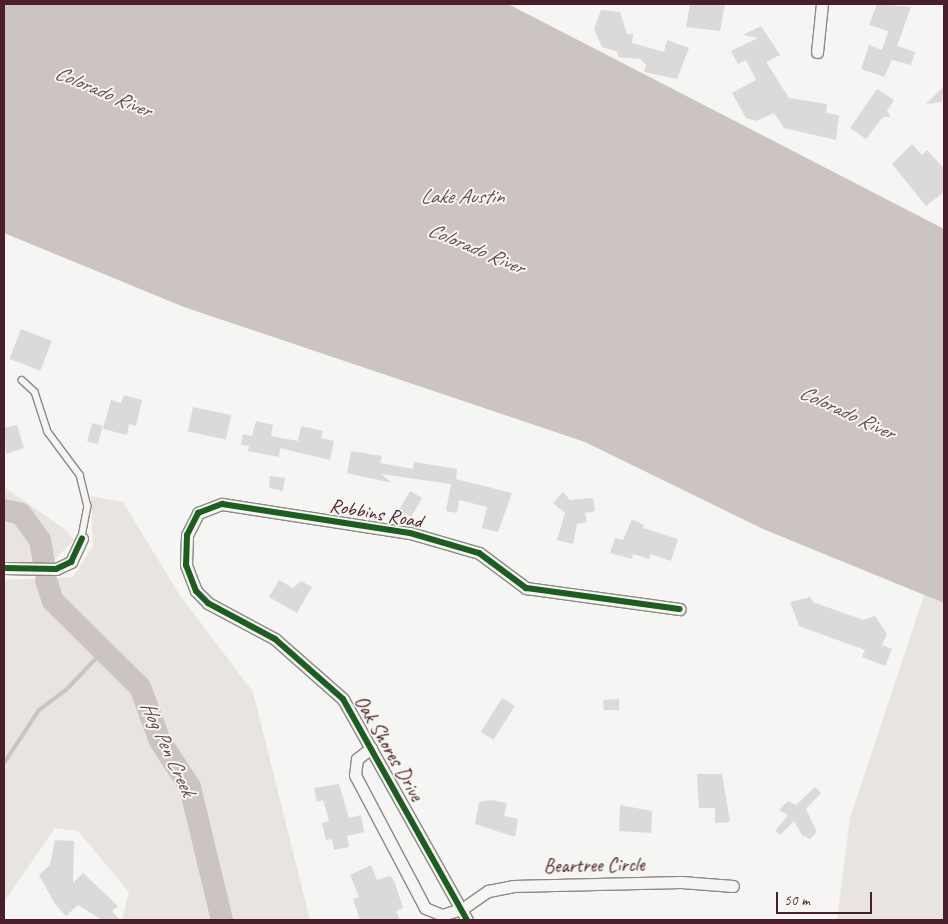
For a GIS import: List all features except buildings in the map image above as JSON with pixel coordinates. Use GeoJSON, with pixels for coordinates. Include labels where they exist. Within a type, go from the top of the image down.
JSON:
{"type":"FeatureCollection","features":[{"type":"Feature","properties":{"kind":"street"},"geometry":{"type":"LineString","coordinates":[[817,52],[822,4]]}},
{"type":"Feature","properties":{"kind":"street","name":"Robbins Road"},"geometry":{"type":"LineString","coordinates":[[187,534],[198,513],[222,504],[410,533],[479,553],[526,588],[680,609]]}},
{"type":"Feature","properties":{"kind":"street","name":"Oak Shores Drive"},"geometry":{"type":"LineString","coordinates":[[187,534],[186,564],[196,591],[311,666],[343,699],[467,920]]}},
{"type":"Feature","properties":{"kind":"street"},"geometry":{"type":"LineString","coordinates":[[4,568],[56,569],[71,562],[82,538]]}},
{"type":"Feature","properties":{"kind":"street"},"geometry":{"type":"LineString","coordinates":[[371,748],[357,759],[355,775],[425,908],[442,915],[462,909]]}},
{"type":"Feature","properties":{"kind":"street","name":"Beartree Circle"},"geometry":{"type":"LineString","coordinates":[[462,909],[488,891],[513,886],[733,886]]}},
{"type":"Feature","properties":{"kind":"lane"},"geometry":{"type":"LineString","coordinates":[[22,380],[35,392],[48,432],[80,475],[88,506],[82,538]]}},
{"type":"Feature","properties":{"kind":"shaded area"},"geometry":{"type":"Polygon","coordinates":[[[4,487],[66,530],[74,540],[49,565],[4,561],[4,487]]]}},
{"type":"Feature","properties":{"kind":"shaded area"},"geometry":{"type":"Polygon","coordinates":[[[91,496],[123,502],[179,594],[253,692],[310,920],[122,920],[129,892],[78,831],[55,828],[4,902],[4,580],[73,577],[93,546],[91,496]]]}},
{"type":"Feature","properties":{"kind":"shaded area"},"geometry":{"type":"Polygon","coordinates":[[[924,595],[944,603],[944,920],[837,920],[850,818],[924,595]]]}},
{"type":"Feature","properties":{"kind":"water","name":"Lake Austin"},"geometry":{"type":"Polygon","coordinates":[[[4,4],[508,4],[944,229],[944,603],[763,529],[585,442],[184,307],[4,233],[4,4]]]}},
{"type":"Feature","properties":{"kind":"waterway","name":"Hog Pen Creek"},"geometry":{"type":"LineString","coordinates":[[4,510],[21,514],[40,540],[44,563]]}},
{"type":"Feature","properties":{"kind":"waterway","name":"Hog Pen Creek"},"geometry":{"type":"LineString","coordinates":[[46,580],[53,601],[140,687],[160,741],[190,787],[222,920]]}},
{"type":"Feature","properties":{"kind":"waterway"},"geometry":{"type":"LineString","coordinates":[[4,763],[39,710],[66,690],[103,651]]}},
{"type":"Feature","properties":{"kind":"cycle path"},"geometry":{"type":"LineString","coordinates":[[467,920],[343,699],[275,639],[208,603],[196,591],[186,565],[187,535],[198,513],[222,504],[410,533],[479,553],[526,588],[680,609]]}},
{"type":"Feature","properties":{"kind":"cycle path"},"geometry":{"type":"LineString","coordinates":[[4,568],[56,569],[71,562],[82,538]]}},
{"type":"Feature","properties":{"kind":"water label","name":"Colorado River"},"geometry":{"type":"Point","coordinates":[103,91]}},
{"type":"Feature","properties":{"kind":"water label","name":"Colorado River"},"geometry":{"type":"Point","coordinates":[476,248]}},
{"type":"Feature","properties":{"kind":"water label","name":"Colorado River"},"geometry":{"type":"Point","coordinates":[847,412]}}]}
